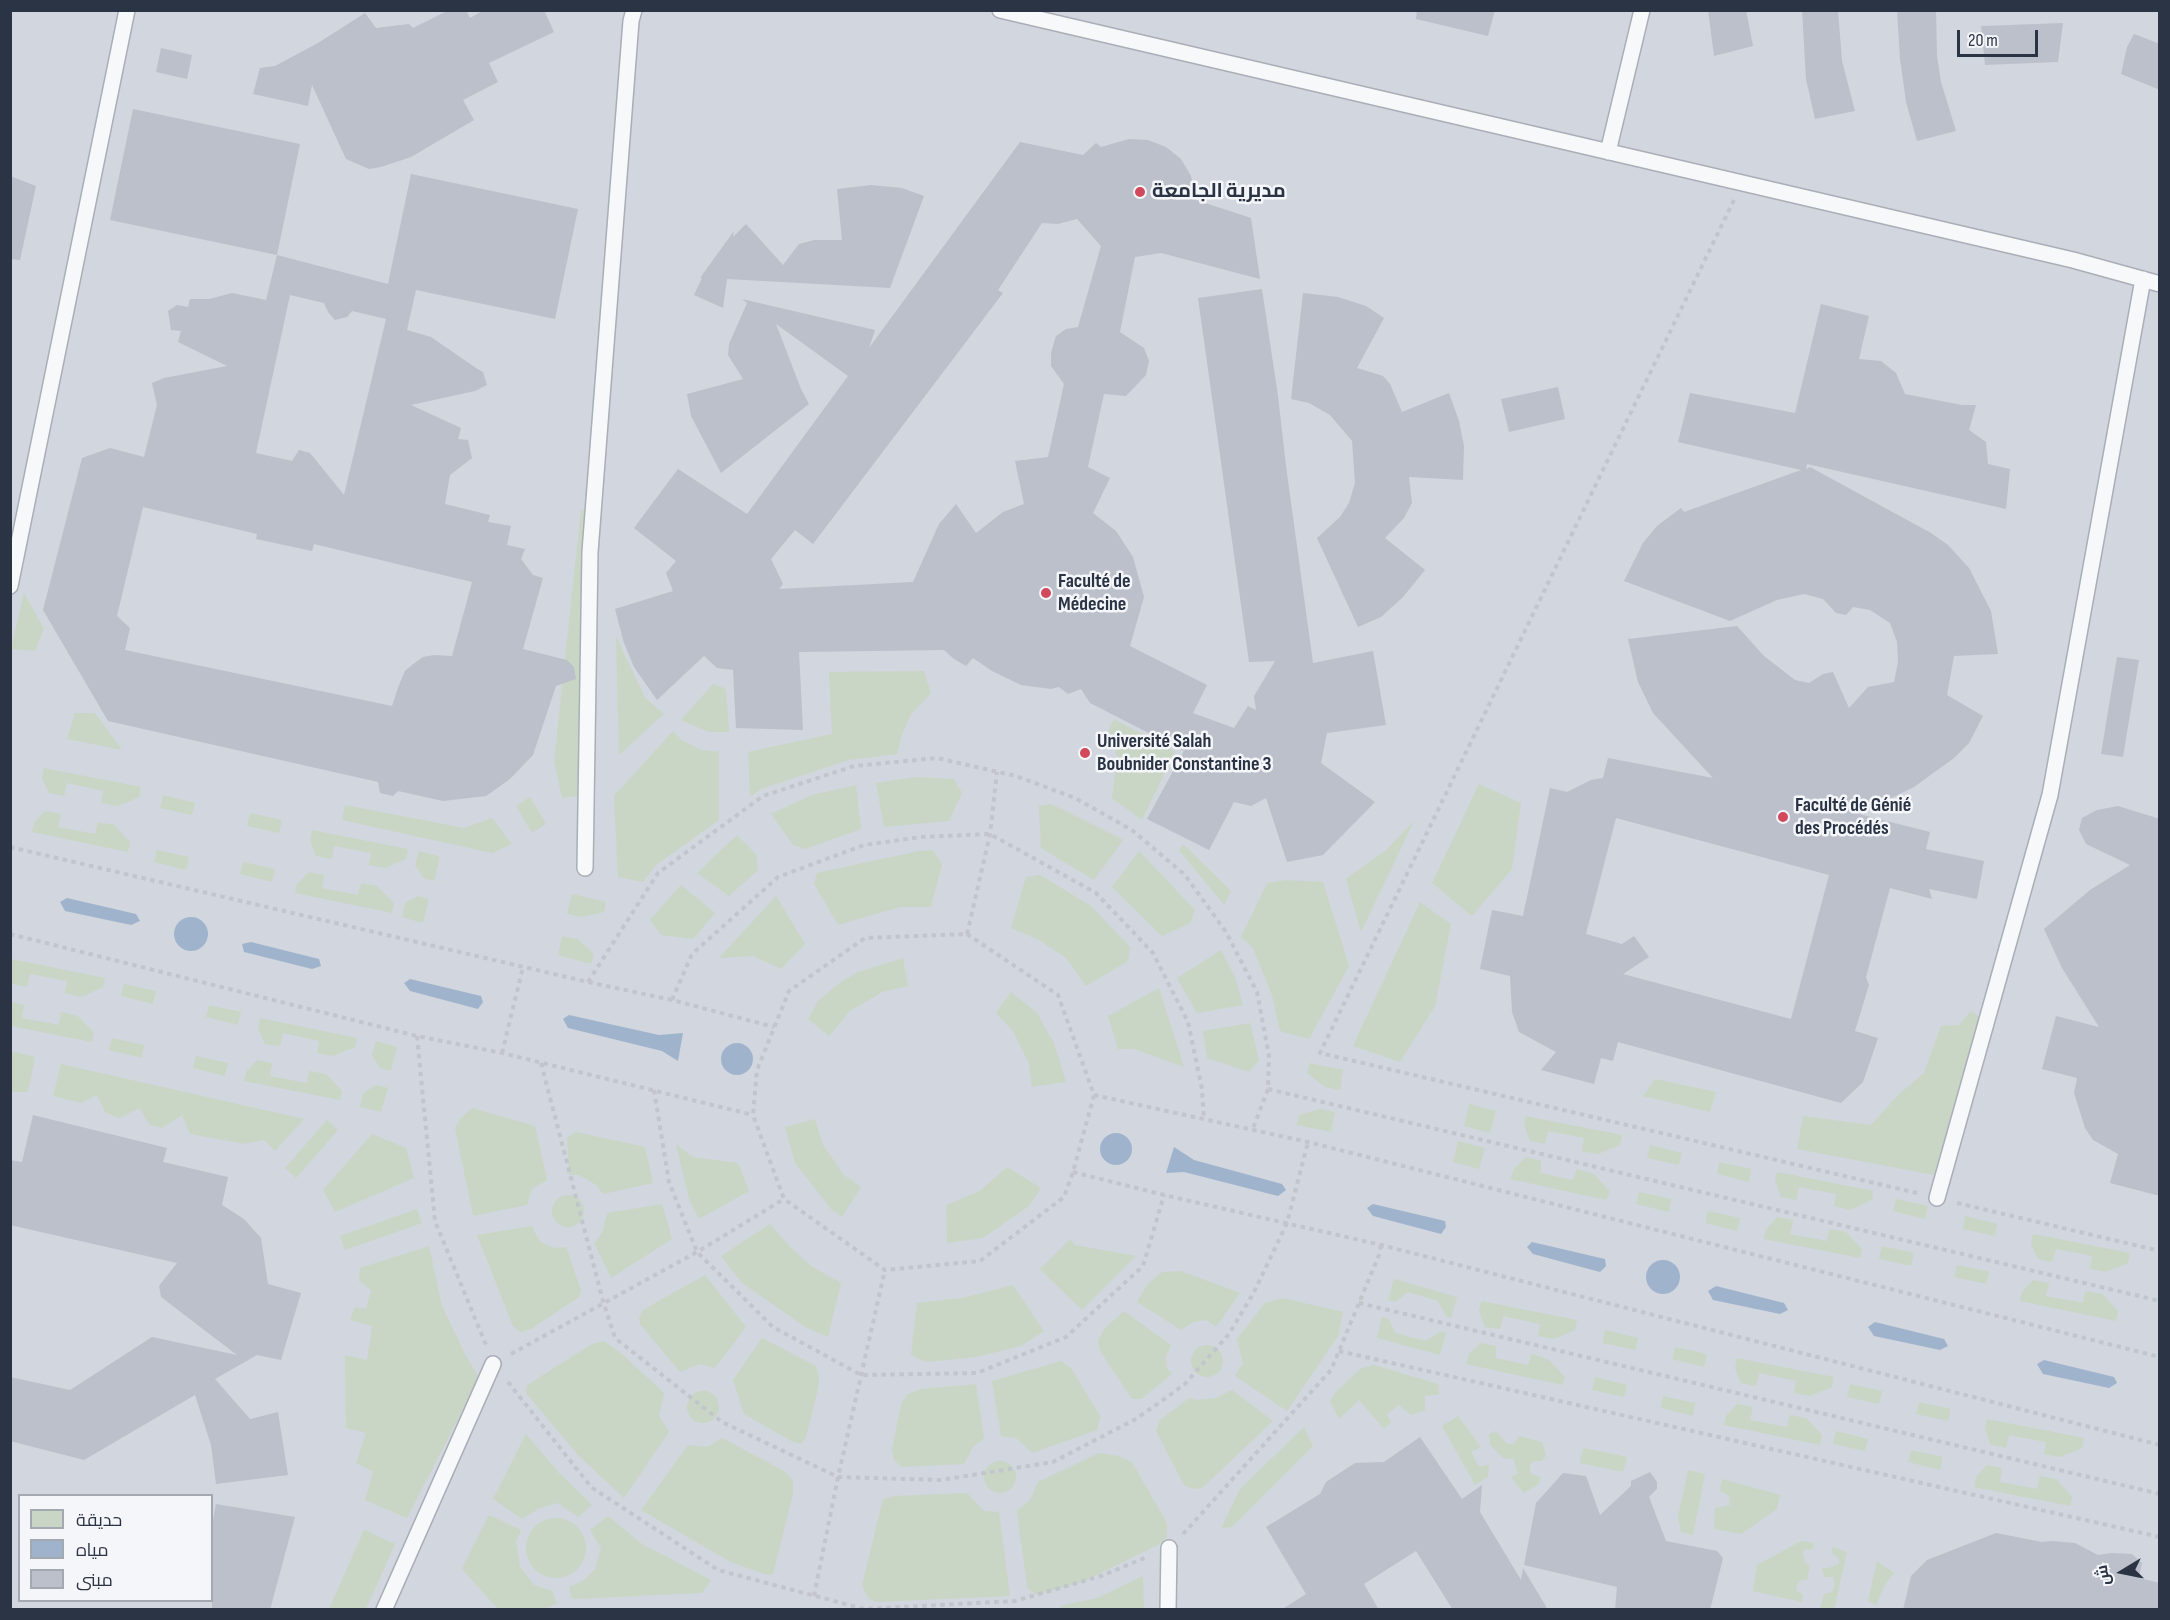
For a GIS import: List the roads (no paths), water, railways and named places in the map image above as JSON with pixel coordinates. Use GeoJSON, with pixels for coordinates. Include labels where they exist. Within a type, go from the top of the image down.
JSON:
{"type":"FeatureCollection","features":[{"type":"Feature","properties":{"kind":"lane"},"geometry":{"type":"LineString","coordinates":[[10,586],[128,10]]}},
{"type":"Feature","properties":{"kind":"lane"},"geometry":{"type":"LineString","coordinates":[[585,868],[590,552],[631,21],[634,10]]}},
{"type":"Feature","properties":{"kind":"lane"},"geometry":{"type":"LineString","coordinates":[[1000,10],[2073,260],[2160,284]]}},
{"type":"Feature","properties":{"kind":"lane"},"geometry":{"type":"LineString","coordinates":[[1608,152],[1642,10]]}},
{"type":"Feature","properties":{"kind":"lane"},"geometry":{"type":"LineString","coordinates":[[1937,1198],[2050,795],[2142,279]]}},
{"type":"Feature","properties":{"kind":"lane"},"geometry":{"type":"LineString","coordinates":[[384,1610],[493,1364]]}},
{"type":"Feature","properties":{"kind":"lane"},"geometry":{"type":"LineString","coordinates":[[1168,1610],[1169,1548]]}},
{"type":"Feature","properties":{"kind":"water"},"geometry":{"type":"Polygon","coordinates":[[[67,898],[136,914],[140,921],[131,925],[65,911],[60,902],[67,898]]]}},
{"type":"Feature","properties":{"kind":"water"},"geometry":{"type":"Polygon","coordinates":[[[191,917],[203,922],[208,934],[203,946],[191,951],[179,946],[174,934],[179,922],[191,917]]]}},
{"type":"Feature","properties":{"kind":"water"},"geometry":{"type":"Polygon","coordinates":[[[251,942],[319,959],[321,966],[312,969],[244,952],[242,944],[251,942]]]}},
{"type":"Feature","properties":{"kind":"water"},"geometry":{"type":"Polygon","coordinates":[[[410,979],[481,996],[483,1002],[478,1009],[410,991],[404,983],[410,979]]]}},
{"type":"Feature","properties":{"kind":"water"},"geometry":{"type":"Polygon","coordinates":[[[569,1015],[659,1035],[683,1033],[678,1061],[662,1051],[568,1028],[563,1019],[569,1015]]]}},
{"type":"Feature","properties":{"kind":"water"},"geometry":{"type":"Polygon","coordinates":[[[737,1043],[749,1047],[753,1059],[749,1071],[737,1075],[725,1071],[721,1059],[725,1047],[737,1043]]]}},
{"type":"Feature","properties":{"kind":"water"},"geometry":{"type":"Polygon","coordinates":[[[1116,1133],[1128,1137],[1132,1149],[1128,1161],[1116,1165],[1104,1161],[1100,1149],[1104,1137],[1116,1133]]]}},
{"type":"Feature","properties":{"kind":"water"},"geometry":{"type":"Polygon","coordinates":[[[1174,1147],[1194,1160],[1282,1184],[1286,1190],[1278,1196],[1184,1172],[1166,1173],[1174,1147]]]}},
{"type":"Feature","properties":{"kind":"water"},"geometry":{"type":"Polygon","coordinates":[[[1373,1204],[1445,1221],[1446,1227],[1441,1234],[1373,1216],[1367,1208],[1373,1204]]]}},
{"type":"Feature","properties":{"kind":"water"},"geometry":{"type":"Polygon","coordinates":[[[1532,1242],[1605,1259],[1606,1266],[1600,1272],[1533,1254],[1527,1247],[1532,1242]]]}},
{"type":"Feature","properties":{"kind":"water"},"geometry":{"type":"Polygon","coordinates":[[[1663,1260],[1675,1265],[1680,1277],[1675,1289],[1663,1294],[1651,1289],[1646,1277],[1651,1265],[1663,1260]]]}},
{"type":"Feature","properties":{"kind":"water"},"geometry":{"type":"Polygon","coordinates":[[[1716,1286],[1784,1303],[1788,1310],[1780,1314],[1713,1300],[1708,1291],[1716,1286]]]}},
{"type":"Feature","properties":{"kind":"water"},"geometry":{"type":"Polygon","coordinates":[[[1875,1322],[1944,1339],[1948,1346],[1940,1350],[1874,1336],[1868,1327],[1875,1322]]]}},
{"type":"Feature","properties":{"kind":"water"},"geometry":{"type":"Polygon","coordinates":[[[2044,1360],[2114,1377],[2117,1383],[2109,1388],[2043,1374],[2037,1364],[2044,1360]]]}},
{"type":"Feature","properties":{"kind":"place","name":"مديرية الجامعة"},"geometry":{"type":"Point","coordinates":[1140,192]}},
{"type":"Feature","properties":{"kind":"place","name":"Faculté de Médecine"},"geometry":{"type":"Point","coordinates":[1046,593]}},
{"type":"Feature","properties":{"kind":"place","name":"Université Salah Boubnider Constantine 3"},"geometry":{"type":"Point","coordinates":[1085,753]}},
{"type":"Feature","properties":{"kind":"place","name":"Faculté de Génié des Procédés"},"geometry":{"type":"Point","coordinates":[1783,817]}}]}
